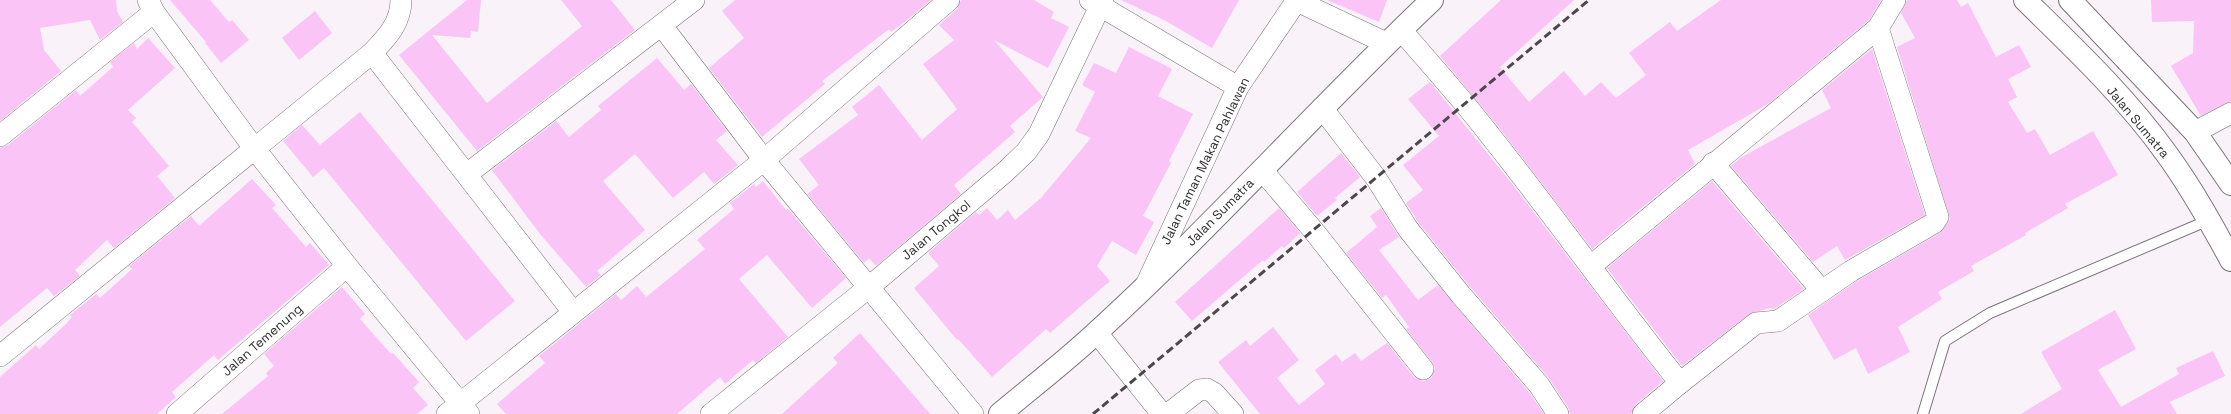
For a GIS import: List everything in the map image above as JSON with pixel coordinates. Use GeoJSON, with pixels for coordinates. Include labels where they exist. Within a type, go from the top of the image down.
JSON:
{"type":"FeatureCollection","features":[{"type":"Feature","properties":{"kind":"highway","name":"Jalan Sumatra"},"geometry":{"type":"LineString","coordinates":[[1000,414],[1097,333],[1262,170],[1393,37],[1432,0]]}},
{"type":"Feature","properties":{"kind":"highway","name":"Jalan Sumatra"},"geometry":{"type":"LineString","coordinates":[[2024,0],[2129,107],[2166,153],[2209,220],[2231,260]]}},
{"type":"Feature","properties":{"kind":"highway"},"geometry":{"type":"LineString","coordinates":[[2070,0],[2195,132],[2231,184]]}},
{"type":"Feature","properties":{"kind":"street"},"geometry":{"type":"LineString","coordinates":[[0,356],[372,52],[395,25],[400,16],[401,0]]}},
{"type":"Feature","properties":{"kind":"street"},"geometry":{"type":"LineString","coordinates":[[467,174],[694,0]]}},
{"type":"Feature","properties":{"kind":"street"},"geometry":{"type":"LineString","coordinates":[[0,136],[151,6],[254,148],[459,410],[573,312],[764,160],[948,0]]}},
{"type":"Feature","properties":{"kind":"street"},"geometry":{"type":"LineString","coordinates":[[1297,0],[1393,37],[1464,104],[1591,266],[1619,307],[1680,383]]}},
{"type":"Feature","properties":{"kind":"street","name":"Jalan Taman Makan Pahlawan"},"geometry":{"type":"LineString","coordinates":[[1146,285],[1238,88],[1297,0]]}},
{"type":"Feature","properties":{"kind":"street"},"geometry":{"type":"LineString","coordinates":[[1591,266],[1713,163],[1878,28],[1895,0]]}},
{"type":"Feature","properties":{"kind":"street"},"geometry":{"type":"LineString","coordinates":[[1098,2],[1238,88]]}},
{"type":"Feature","properties":{"kind":"street","name":"Jalan Tongkol"},"geometry":{"type":"LineString","coordinates":[[712,414],[868,288],[1005,172],[1026,152],[1039,134],[1098,2]]}},
{"type":"Feature","properties":{"kind":"street"},"geometry":{"type":"LineString","coordinates":[[662,26],[764,160],[973,414]]}},
{"type":"Feature","properties":{"kind":"street"},"geometry":{"type":"LineString","coordinates":[[1643,414],[1756,323],[1778,320],[1851,271],[1928,226],[1938,217],[1878,28]]}},
{"type":"Feature","properties":{"kind":"street"},"geometry":{"type":"LineString","coordinates":[[372,52],[573,312]]}},
{"type":"Feature","properties":{"kind":"street"},"geometry":{"type":"LineString","coordinates":[[1322,108],[1376,178],[1408,229],[1461,295],[1539,385],[1558,414]]}},
{"type":"Feature","properties":{"kind":"street"},"geometry":{"type":"LineString","coordinates":[[2195,132],[2231,113]]}},
{"type":"Feature","properties":{"kind":"street"},"geometry":{"type":"LineString","coordinates":[[1713,163],[1822,291]]}},
{"type":"Feature","properties":{"kind":"street"},"geometry":{"type":"LineString","coordinates":[[1262,170],[1313,230],[1423,369]]}},
{"type":"Feature","properties":{"kind":"street","name":"Jalan Temenung"},"geometry":{"type":"LineString","coordinates":[[178,414],[347,266]]}},
{"type":"Feature","properties":{"kind":"street"},"geometry":{"type":"LineString","coordinates":[[1097,333],[1162,414]]}},
{"type":"Feature","properties":{"kind":"street"},"geometry":{"type":"LineString","coordinates":[[1168,414],[1199,390],[1207,388],[1214,393],[1233,414]]}},
{"type":"Feature","properties":{"kind":"lane"},"geometry":{"type":"LineString","coordinates":[[1923,414],[1945,341],[1990,313],[2209,220]]}},
{"type":"Feature","properties":{"kind":"building"},"geometry":{"type":"Polygon","coordinates":[[[0,0],[116,0],[117,11],[123,22],[100,40],[90,20],[40,28],[44,50],[61,71],[0,121],[0,0]]]}},
{"type":"Feature","properties":{"kind":"building"},"geometry":{"type":"Polygon","coordinates":[[[170,0],[210,0],[229,22],[232,20],[249,40],[221,63],[205,43],[206,42],[170,0]]]}},
{"type":"Feature","properties":{"kind":"building"},"geometry":{"type":"Polygon","coordinates":[[[467,0],[481,0],[478,32],[471,31],[470,38],[432,35],[487,103],[582,26],[561,0],[611,0],[635,30],[477,151],[399,55],[467,0]]]}},
{"type":"Feature","properties":{"kind":"building"},"geometry":{"type":"Polygon","coordinates":[[[735,0],[931,0],[906,21],[891,32],[889,29],[822,81],[825,84],[762,137],[709,68],[744,38],[722,11],[735,0]]]}},
{"type":"Feature","properties":{"kind":"building"},"geometry":{"type":"Polygon","coordinates":[[[961,0],[1034,0],[1054,12],[1051,18],[1069,27],[1048,68],[994,40],[1043,97],[1010,126],[1015,132],[954,185],[961,194],[876,266],[869,258],[864,263],[807,194],[819,185],[799,159],[858,115],[852,107],[879,85],[922,140],[957,109],[923,64],[954,40],[939,25],[957,9],[961,0]]]}},
{"type":"Feature","properties":{"kind":"building"},"geometry":{"type":"Polygon","coordinates":[[[1121,0],[1239,0],[1212,48],[1164,20],[1121,0]]]}},
{"type":"Feature","properties":{"kind":"building"},"geometry":{"type":"Polygon","coordinates":[[[1327,0],[1387,0],[1379,22],[1327,0]]]}},
{"type":"Feature","properties":{"kind":"building"},"geometry":{"type":"Polygon","coordinates":[[[1501,0],[1574,0],[1500,67],[1529,102],[1564,71],[1585,96],[1601,82],[1616,98],[1646,75],[1629,53],[1670,22],[1677,31],[1721,0],[1881,0],[1869,20],[1768,104],[1688,150],[1695,164],[1592,249],[1501,130],[1440,56],[1501,0]]]}},
{"type":"Feature","properties":{"kind":"building"},"geometry":{"type":"Polygon","coordinates":[[[1907,0],[1957,0],[1961,7],[1968,3],[1996,57],[2019,45],[2031,67],[2008,79],[2017,97],[2008,102],[2027,133],[2035,129],[2050,155],[2093,131],[2118,175],[2065,204],[2068,208],[2025,233],[2026,235],[1971,266],[1974,271],[1938,292],[1942,299],[1898,327],[1910,352],[1868,374],[1856,348],[1834,360],[1808,315],[1857,281],[1940,233],[1950,219],[1897,47],[1915,38],[1901,13],[1907,0]]]}},
{"type":"Feature","properties":{"kind":"building"},"geometry":{"type":"Polygon","coordinates":[[[2151,0],[2231,0],[2231,101],[2201,116],[2171,66],[2193,53],[2194,21],[2152,22],[2151,0]]]}},
{"type":"Feature","properties":{"kind":"building"},"geometry":{"type":"Polygon","coordinates":[[[315,11],[332,33],[299,60],[282,38],[315,11]]]}},
{"type":"Feature","properties":{"kind":"building"},"geometry":{"type":"Polygon","coordinates":[[[148,38],[175,68],[128,110],[136,118],[132,122],[169,166],[157,176],[175,198],[114,248],[107,240],[75,270],[80,276],[54,296],[47,288],[0,327],[0,148],[8,145],[76,90],[80,96],[113,67],[110,62],[134,43],[137,49],[148,38]]]}},
{"type":"Feature","properties":{"kind":"building"},"geometry":{"type":"Polygon","coordinates":[[[1129,47],[1172,69],[1158,96],[1193,114],[1169,161],[1171,163],[1143,216],[1154,222],[1136,255],[1112,241],[1097,266],[1110,281],[1050,333],[1046,329],[992,377],[958,339],[957,340],[914,288],[939,266],[928,253],[976,212],[979,215],[987,208],[997,220],[1008,210],[1015,220],[1041,198],[1091,138],[1075,131],[1095,92],[1082,85],[1094,63],[1116,73],[1129,47]]]}},
{"type":"Feature","properties":{"kind":"building"},"geometry":{"type":"Polygon","coordinates":[[[1872,49],[1925,215],[1845,260],[1837,246],[1813,262],[1731,166],[1740,158],[1831,108],[1822,90],[1872,49]]]}},
{"type":"Feature","properties":{"kind":"building"},"geometry":{"type":"Polygon","coordinates":[[[657,58],[684,90],[691,84],[727,131],[716,140],[738,165],[714,184],[704,172],[673,198],[635,154],[603,181],[645,230],[597,271],[601,275],[586,287],[540,234],[492,170],[556,121],[569,137],[601,110],[598,106],[657,58]]]}},
{"type":"Feature","properties":{"kind":"building"},"geometry":{"type":"Polygon","coordinates":[[[1430,82],[1509,180],[1663,381],[1635,405],[1631,414],[1570,414],[1568,407],[1548,377],[1470,287],[1418,222],[1406,203],[1423,190],[1403,165],[1439,136],[1408,99],[1430,82]]]}},
{"type":"Feature","properties":{"kind":"building"},"geometry":{"type":"Polygon","coordinates":[[[360,112],[515,301],[466,341],[324,168],[313,177],[283,141],[302,125],[320,145],[360,112]]]}},
{"type":"Feature","properties":{"kind":"building"},"geometry":{"type":"Polygon","coordinates":[[[1341,153],[1360,177],[1335,198],[1337,200],[1317,216],[1297,192],[1341,153]]]}},
{"type":"Feature","properties":{"kind":"building"},"geometry":{"type":"Polygon","coordinates":[[[252,179],[276,205],[272,208],[306,247],[310,243],[329,265],[218,360],[214,355],[172,392],[176,397],[157,414],[0,414],[0,377],[36,345],[39,349],[66,324],[72,317],[70,315],[96,294],[100,298],[132,269],[129,266],[191,216],[199,226],[252,179]]]}},
{"type":"Feature","properties":{"kind":"building"},"geometry":{"type":"Polygon","coordinates":[[[763,181],[786,210],[788,209],[846,278],[812,308],[767,255],[739,279],[788,337],[756,363],[753,360],[725,384],[720,377],[677,414],[506,414],[497,404],[545,363],[539,356],[616,294],[621,300],[637,286],[646,297],[705,249],[697,240],[734,209],[730,203],[754,184],[756,187],[763,181]]]}},
{"type":"Feature","properties":{"kind":"building"},"geometry":{"type":"Polygon","coordinates":[[[1712,181],[1804,289],[1774,309],[1770,308],[1749,314],[1682,366],[1607,268],[1712,181]]]}},
{"type":"Feature","properties":{"kind":"building"},"geometry":{"type":"Polygon","coordinates":[[[1279,208],[1300,233],[1284,248],[1282,246],[1264,262],[1263,260],[1192,321],[1175,302],[1279,208]]]}},
{"type":"Feature","properties":{"kind":"building"},"geometry":{"type":"Polygon","coordinates":[[[1381,208],[1399,237],[1379,250],[1418,300],[1438,285],[1529,392],[1544,414],[1260,414],[1218,362],[1246,340],[1250,346],[1273,327],[1299,360],[1277,378],[1299,405],[1325,384],[1315,370],[1336,354],[1342,362],[1355,353],[1361,361],[1387,343],[1414,377],[1424,381],[1431,378],[1435,368],[1406,329],[1409,327],[1386,295],[1382,298],[1346,253],[1377,227],[1370,216],[1381,208]]]}},
{"type":"Feature","properties":{"kind":"building"},"geometry":{"type":"Polygon","coordinates":[[[342,287],[365,314],[360,319],[391,354],[393,353],[419,382],[413,388],[428,405],[417,414],[222,414],[268,376],[266,373],[274,366],[264,354],[342,287]]]}},
{"type":"Feature","properties":{"kind":"building"},"geometry":{"type":"Polygon","coordinates":[[[2115,310],[2136,349],[2098,370],[2121,407],[2179,374],[2176,368],[2213,351],[2225,376],[2170,402],[2177,414],[2021,414],[2062,389],[2041,352],[2115,310]]]}},
{"type":"Feature","properties":{"kind":"building"},"geometry":{"type":"Polygon","coordinates":[[[860,333],[930,414],[782,414],[838,363],[833,358],[860,333]]]}},
{"type":"Feature","properties":{"kind":"railway"},"geometry":{"type":"LineString","coordinates":[[1093,414],[1589,0]]}}]}
